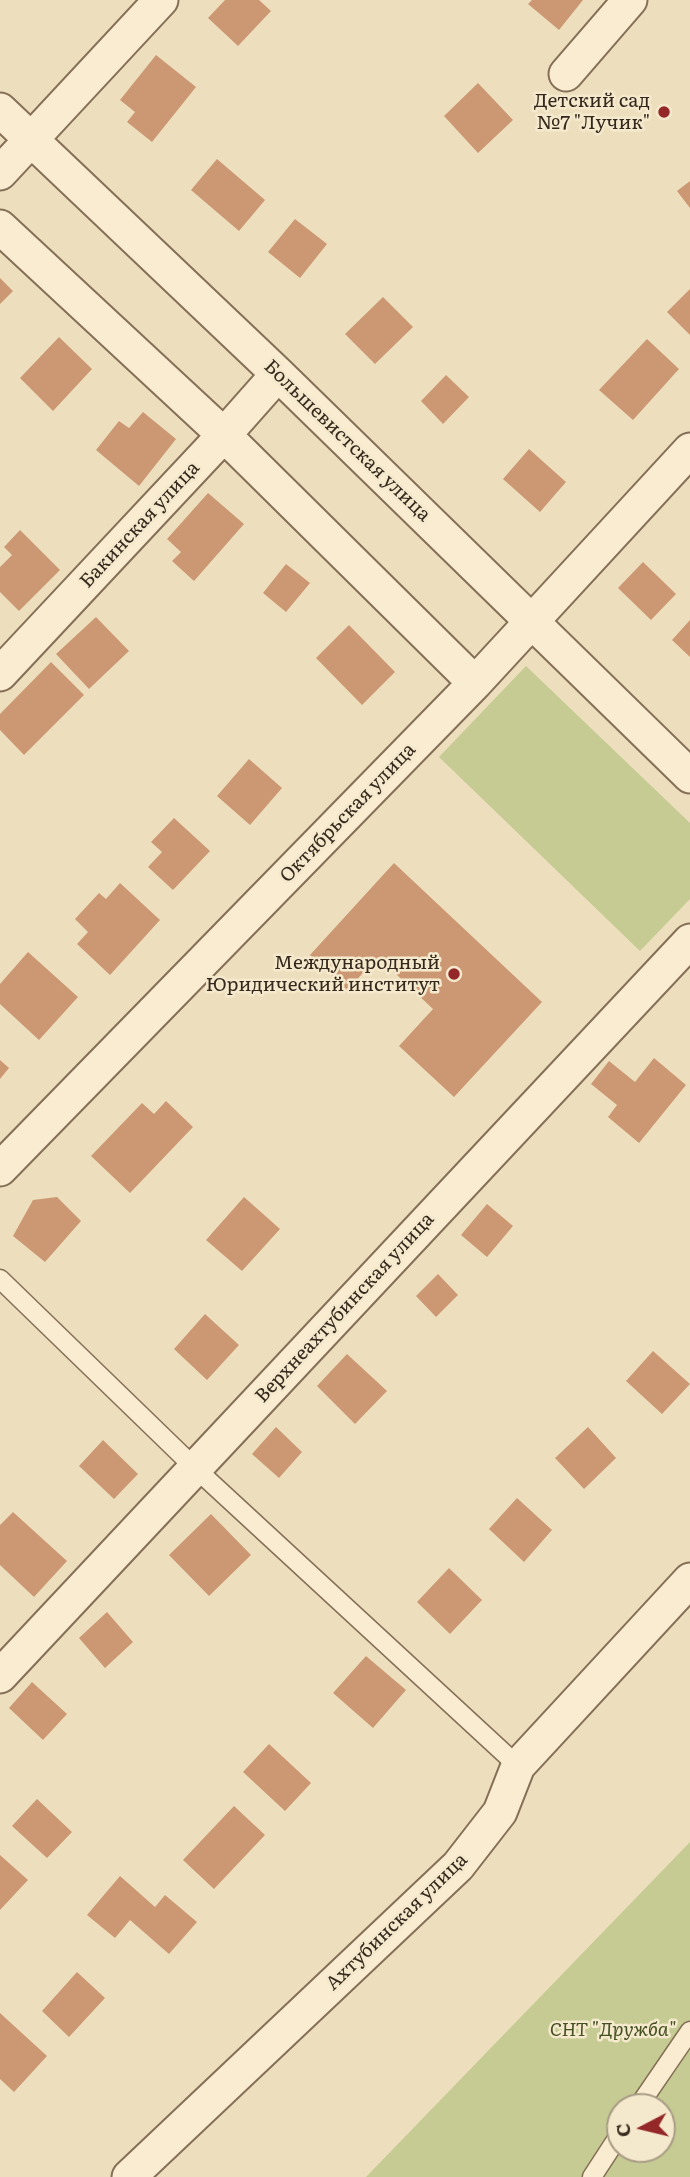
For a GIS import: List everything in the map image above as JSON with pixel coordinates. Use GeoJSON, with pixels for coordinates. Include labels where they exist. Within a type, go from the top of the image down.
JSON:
{"type":"FeatureCollection","features":[{"type":"Feature","properties":{"kind":"street"},"geometry":{"type":"LineString","coordinates":[[0,173],[161,0]]}},
{"type":"Feature","properties":{"kind":"street"},"geometry":{"type":"LineString","coordinates":[[566,74],[630,0]]}},
{"type":"Feature","properties":{"kind":"street","name":"Большевистская улица"},"geometry":{"type":"LineString","coordinates":[[0,110],[278,374],[690,776]]}},
{"type":"Feature","properties":{"kind":"street"},"geometry":{"type":"LineString","coordinates":[[0,227],[224,435],[475,683]]}},
{"type":"Feature","properties":{"kind":"street","name":"Бакинская улица"},"geometry":{"type":"LineString","coordinates":[[0,674],[278,374]]}},
{"type":"Feature","properties":{"kind":"street","name":"Октябрьская улица"},"geometry":{"type":"LineString","coordinates":[[0,1169],[475,683],[690,450]]}},
{"type":"Feature","properties":{"kind":"street","name":"Верхнеахтубинская улица"},"geometry":{"type":"LineString","coordinates":[[0,1676],[690,941]]}},
{"type":"Feature","properties":{"kind":"street","name":"Ахтубинская улица"},"geometry":{"type":"LineString","coordinates":[[130,2177],[458,1866],[500,1812],[518,1766],[690,1580]]}},
{"type":"Feature","properties":{"kind":"lane"},"geometry":{"type":"LineString","coordinates":[[0,1279],[195,1468],[518,1766]]}},
{"type":"Feature","properties":{"kind":"lane"},"geometry":{"type":"LineString","coordinates":[[648,2093],[690,2031]]}},
{"type":"Feature","properties":{"kind":"lane"},"geometry":{"type":"LineString","coordinates":[[592,2177],[606,2156]]}},
{"type":"Feature","properties":{"kind":"green space"},"geometry":{"type":"Polygon","coordinates":[[[526,666],[690,823],[690,899],[640,951],[439,757],[526,666]]]}},
{"type":"Feature","properties":{"kind":"green space","name":"СНТ \"Дружба\""},"geometry":{"type":"Polygon","coordinates":[[[690,1842],[690,2177],[366,2177],[690,1842]]]}},
{"type":"Feature","properties":{"kind":"building"},"geometry":{"type":"Polygon","coordinates":[[[225,0],[259,0],[271,11],[238,46],[208,18],[225,0]]]}},
{"type":"Feature","properties":{"kind":"building"},"geometry":{"type":"Polygon","coordinates":[[[532,0],[583,0],[559,30],[528,4],[532,0]]]}},
{"type":"Feature","properties":{"kind":"building"},"geometry":{"type":"Polygon","coordinates":[[[156,55],[196,87],[152,142],[127,122],[135,112],[120,100],[156,55]]]}},
{"type":"Feature","properties":{"kind":"building"},"geometry":{"type":"Polygon","coordinates":[[[478,83],[513,120],[478,153],[444,116],[478,83]]]}},
{"type":"Feature","properties":{"kind":"building"},"geometry":{"type":"Polygon","coordinates":[[[217,159],[265,200],[239,231],[191,190],[217,159]]]}},
{"type":"Feature","properties":{"kind":"building"},"geometry":{"type":"Polygon","coordinates":[[[690,181],[690,208],[677,191],[690,181]]]}},
{"type":"Feature","properties":{"kind":"building"},"geometry":{"type":"Polygon","coordinates":[[[295,219],[327,244],[300,278],[268,252],[295,219]]]}},
{"type":"Feature","properties":{"kind":"building"},"geometry":{"type":"Polygon","coordinates":[[[0,278],[13,291],[0,304],[0,278]]]}},
{"type":"Feature","properties":{"kind":"building"},"geometry":{"type":"Polygon","coordinates":[[[690,289],[690,335],[667,312],[690,289]]]}},
{"type":"Feature","properties":{"kind":"building"},"geometry":{"type":"Polygon","coordinates":[[[383,297],[413,327],[375,364],[345,334],[383,297]]]}},
{"type":"Feature","properties":{"kind":"building"},"geometry":{"type":"Polygon","coordinates":[[[59,337],[92,369],[53,411],[20,378],[59,337]]]}},
{"type":"Feature","properties":{"kind":"building"},"geometry":{"type":"Polygon","coordinates":[[[647,339],[679,369],[633,420],[599,390],[647,339]]]}},
{"type":"Feature","properties":{"kind":"building"},"geometry":{"type":"Polygon","coordinates":[[[446,375],[469,397],[443,424],[421,401],[446,375]]]}},
{"type":"Feature","properties":{"kind":"building"},"geometry":{"type":"Polygon","coordinates":[[[143,412],[176,439],[139,486],[96,450],[119,421],[129,428],[143,412]]]}},
{"type":"Feature","properties":{"kind":"building"},"geometry":{"type":"Polygon","coordinates":[[[529,449],[566,482],[540,512],[503,479],[529,449]]]}},
{"type":"Feature","properties":{"kind":"building"},"geometry":{"type":"Polygon","coordinates":[[[208,493],[244,524],[194,581],[172,561],[181,552],[167,539],[208,493]]]}},
{"type":"Feature","properties":{"kind":"building"},"geometry":{"type":"Polygon","coordinates":[[[20,530],[60,570],[19,611],[0,592],[0,567],[12,555],[4,547],[20,530]]]}},
{"type":"Feature","properties":{"kind":"building"},"geometry":{"type":"Polygon","coordinates":[[[643,562],[676,594],[651,620],[618,588],[643,562]]]}},
{"type":"Feature","properties":{"kind":"building"},"geometry":{"type":"Polygon","coordinates":[[[286,564],[310,583],[286,612],[263,593],[286,564]]]}},
{"type":"Feature","properties":{"kind":"building"},"geometry":{"type":"Polygon","coordinates":[[[96,617],[129,651],[89,689],[56,654],[96,617]]]}},
{"type":"Feature","properties":{"kind":"building"},"geometry":{"type":"Polygon","coordinates":[[[690,620],[690,657],[672,640],[690,620]]]}},
{"type":"Feature","properties":{"kind":"building"},"geometry":{"type":"Polygon","coordinates":[[[349,625],[395,672],[362,705],[316,658],[349,625]]]}},
{"type":"Feature","properties":{"kind":"building"},"geometry":{"type":"Polygon","coordinates":[[[51,662],[84,695],[24,755],[0,730],[0,714],[51,662]]]}},
{"type":"Feature","properties":{"kind":"building"},"geometry":{"type":"Polygon","coordinates":[[[249,759],[282,788],[250,825],[217,796],[249,759]]]}},
{"type":"Feature","properties":{"kind":"building"},"geometry":{"type":"Polygon","coordinates":[[[174,818],[210,851],[173,890],[148,867],[162,852],[151,842],[174,818]]]}},
{"type":"Feature","properties":{"kind":"building","name":"Международный Юридический институт"},"geometry":{"type":"Polygon","coordinates":[[[394,863],[542,1002],[454,1097],[399,1046],[433,1009],[378,957],[347,990],[310,955],[394,863]]]}},
{"type":"Feature","properties":{"kind":"building"},"geometry":{"type":"Polygon","coordinates":[[[120,883],[160,920],[110,975],[77,944],[88,932],[75,919],[99,893],[106,899],[120,883]]]}},
{"type":"Feature","properties":{"kind":"building"},"geometry":{"type":"Polygon","coordinates":[[[28,952],[78,997],[39,1040],[0,1004],[0,984],[28,952]]]}},
{"type":"Feature","properties":{"kind":"building"},"geometry":{"type":"Polygon","coordinates":[[[654,1058],[686,1085],[639,1143],[608,1117],[617,1105],[591,1084],[609,1061],[635,1082],[654,1058]]]}},
{"type":"Feature","properties":{"kind":"building"},"geometry":{"type":"Polygon","coordinates":[[[0,1060],[9,1068],[0,1079],[0,1060]]]}},
{"type":"Feature","properties":{"kind":"building"},"geometry":{"type":"Polygon","coordinates":[[[166,1101],[193,1127],[130,1193],[91,1156],[142,1103],[154,1114],[166,1101]]]}},
{"type":"Feature","properties":{"kind":"building"},"geometry":{"type":"Polygon","coordinates":[[[57,1197],[81,1221],[45,1262],[13,1236],[33,1200],[57,1197]]]}},
{"type":"Feature","properties":{"kind":"building"},"geometry":{"type":"Polygon","coordinates":[[[244,1197],[280,1229],[242,1271],[206,1240],[244,1197]]]}},
{"type":"Feature","properties":{"kind":"building"},"geometry":{"type":"Polygon","coordinates":[[[487,1204],[513,1226],[487,1257],[461,1235],[487,1204]]]}},
{"type":"Feature","properties":{"kind":"building"},"geometry":{"type":"Polygon","coordinates":[[[438,1274],[458,1295],[436,1317],[416,1296],[438,1274]]]}},
{"type":"Feature","properties":{"kind":"building"},"geometry":{"type":"Polygon","coordinates":[[[205,1314],[239,1345],[207,1380],[174,1349],[205,1314]]]}},
{"type":"Feature","properties":{"kind":"building"},"geometry":{"type":"Polygon","coordinates":[[[653,1351],[690,1384],[662,1414],[626,1381],[653,1351]]]}},
{"type":"Feature","properties":{"kind":"building"},"geometry":{"type":"Polygon","coordinates":[[[347,1354],[387,1391],[355,1424],[317,1386],[347,1354]]]}},
{"type":"Feature","properties":{"kind":"building"},"geometry":{"type":"Polygon","coordinates":[[[276,1427],[302,1452],[279,1478],[252,1454],[276,1427]]]}},
{"type":"Feature","properties":{"kind":"building"},"geometry":{"type":"Polygon","coordinates":[[[588,1427],[616,1458],[584,1489],[555,1458],[588,1427]]]}},
{"type":"Feature","properties":{"kind":"building"},"geometry":{"type":"Polygon","coordinates":[[[103,1440],[138,1474],[114,1499],[79,1466],[103,1440]]]}},
{"type":"Feature","properties":{"kind":"building"},"geometry":{"type":"Polygon","coordinates":[[[517,1498],[552,1530],[524,1562],[489,1529],[517,1498]]]}},
{"type":"Feature","properties":{"kind":"building"},"geometry":{"type":"Polygon","coordinates":[[[13,1512],[67,1561],[34,1597],[0,1565],[0,1525],[13,1512]]]}},
{"type":"Feature","properties":{"kind":"building"},"geometry":{"type":"Polygon","coordinates":[[[211,1514],[251,1555],[209,1596],[169,1555],[211,1514]]]}},
{"type":"Feature","properties":{"kind":"building"},"geometry":{"type":"Polygon","coordinates":[[[449,1568],[482,1600],[450,1634],[417,1602],[449,1568]]]}},
{"type":"Feature","properties":{"kind":"building"},"geometry":{"type":"Polygon","coordinates":[[[107,1612],[133,1642],[105,1668],[79,1638],[107,1612]]]}},
{"type":"Feature","properties":{"kind":"building"},"geometry":{"type":"Polygon","coordinates":[[[366,1656],[406,1690],[373,1728],[333,1693],[366,1656]]]}},
{"type":"Feature","properties":{"kind":"building"},"geometry":{"type":"Polygon","coordinates":[[[32,1682],[67,1714],[43,1740],[9,1708],[32,1682]]]}},
{"type":"Feature","properties":{"kind":"building"},"geometry":{"type":"Polygon","coordinates":[[[269,1744],[311,1783],[285,1811],[243,1772],[269,1744]]]}},
{"type":"Feature","properties":{"kind":"building"},"geometry":{"type":"Polygon","coordinates":[[[37,1799],[72,1832],[47,1858],[12,1826],[37,1799]]]}},
{"type":"Feature","properties":{"kind":"building"},"geometry":{"type":"Polygon","coordinates":[[[234,1806],[265,1835],[214,1889],[183,1860],[234,1806]]]}},
{"type":"Feature","properties":{"kind":"building"},"geometry":{"type":"Polygon","coordinates":[[[0,1855],[28,1880],[0,1910],[0,1855]]]}},
{"type":"Feature","properties":{"kind":"building"},"geometry":{"type":"Polygon","coordinates":[[[120,1876],[155,1907],[165,1895],[197,1922],[169,1954],[130,1920],[115,1938],[87,1915],[120,1876]]]}},
{"type":"Feature","properties":{"kind":"building"},"geometry":{"type":"Polygon","coordinates":[[[77,1972],[105,1998],[69,2037],[42,2011],[77,1972]]]}},
{"type":"Feature","properties":{"kind":"building"},"geometry":{"type":"Polygon","coordinates":[[[0,2013],[47,2056],[14,2092],[0,2079],[0,2013]]]}},
{"type":"Feature","properties":{"kind":"place","name":"Детский сад №7 \"Лучик\""},"geometry":{"type":"Point","coordinates":[664,112]}},
{"type":"Feature","properties":{"kind":"place","name":"Международный Юридический институт"},"geometry":{"type":"Point","coordinates":[454,974]}}]}
